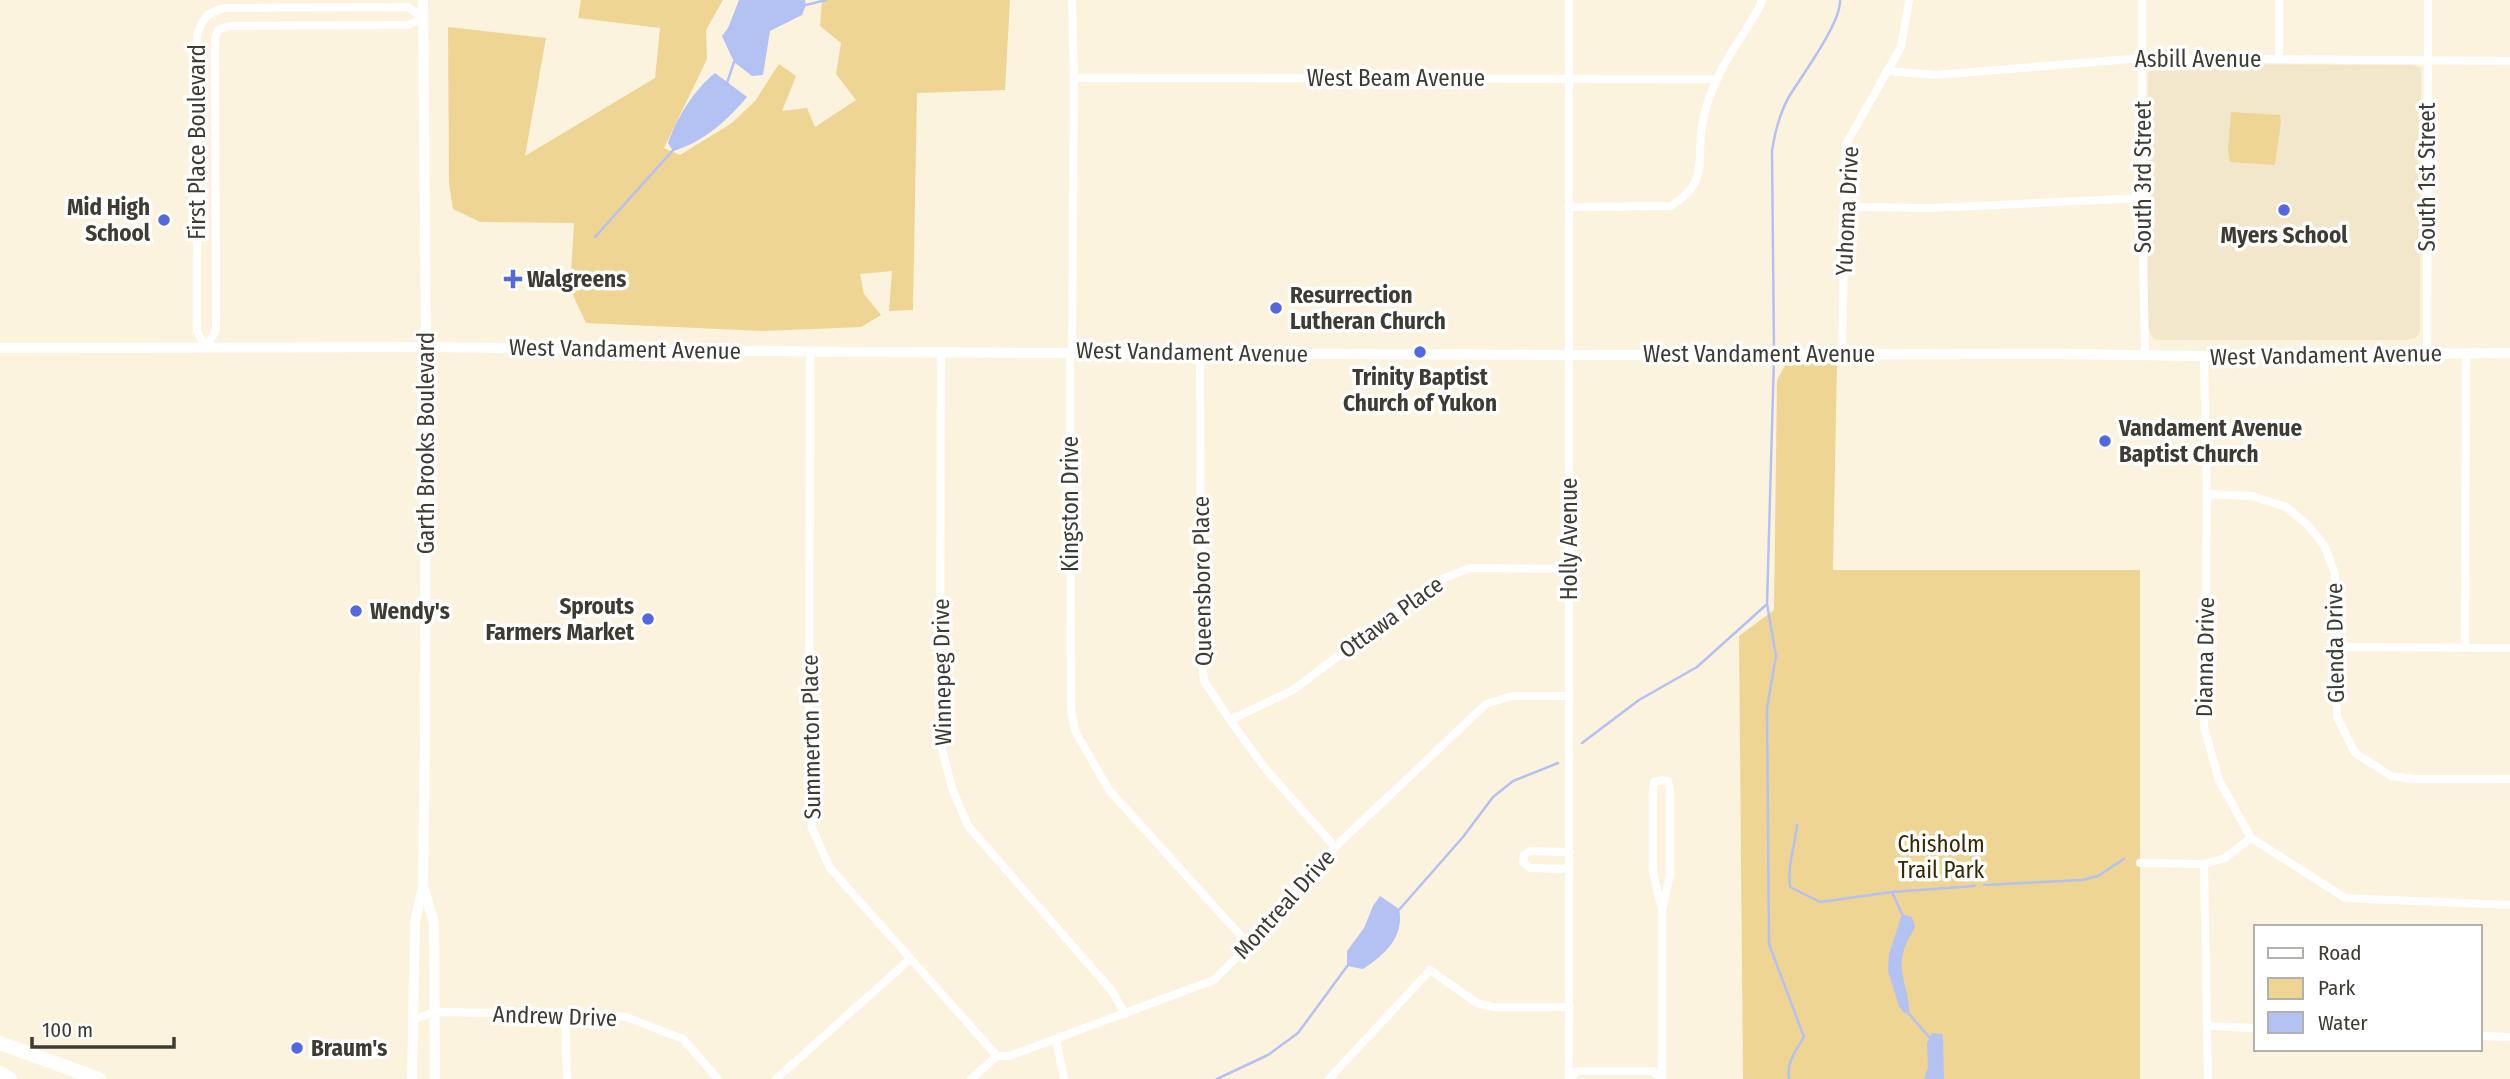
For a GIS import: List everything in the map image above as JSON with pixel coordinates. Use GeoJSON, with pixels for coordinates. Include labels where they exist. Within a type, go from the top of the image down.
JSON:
{"type":"FeatureCollection","features":[{"type":"Feature","properties":{"kind":"highway"},"geometry":{"type":"LineString","coordinates":[[0,1043],[99,1079]]}},
{"type":"Feature","properties":{"kind":"highway"},"geometry":{"type":"LineString","coordinates":[[0,1073],[10,1079]]}},
{"type":"Feature","properties":{"kind":"street","name":"Garth Brooks Boulevard"},"geometry":{"type":"LineString","coordinates":[[412,1079],[415,922],[423,886],[426,347],[423,0]]}},
{"type":"Feature","properties":{"kind":"street","name":"Kingston Drive"},"geometry":{"type":"LineString","coordinates":[[1072,0],[1074,78],[1070,361],[1071,710],[1074,731],[1109,790],[1249,945]]}},
{"type":"Feature","properties":{"kind":"street","name":"Holly Avenue"},"geometry":{"type":"LineString","coordinates":[[1569,0],[1570,1079]]}},
{"type":"Feature","properties":{"kind":"street"},"geometry":{"type":"LineString","coordinates":[[1568,207],[1671,206],[1695,187],[1701,173],[1702,125],[1717,79],[1762,0]]}},
{"type":"Feature","properties":{"kind":"street","name":"Yuhoma Drive"},"geometry":{"type":"LineString","coordinates":[[1842,353],[1846,144],[1901,47],[1909,0]]}},
{"type":"Feature","properties":{"kind":"street","name":"South 3rd Street"},"geometry":{"type":"LineString","coordinates":[[2142,0],[2145,354]]}},
{"type":"Feature","properties":{"kind":"street"},"geometry":{"type":"LineString","coordinates":[[2279,0],[2279,59]]}},
{"type":"Feature","properties":{"kind":"street","name":"South 1st Street"},"geometry":{"type":"LineString","coordinates":[[2427,354],[2428,0]]}},
{"type":"Feature","properties":{"kind":"street"},"geometry":{"type":"LineString","coordinates":[[370,25],[371,7]]}},
{"type":"Feature","properties":{"kind":"street","name":"First Place Boulevard"},"geometry":{"type":"LineString","coordinates":[[408,7],[423,18],[408,25],[229,26],[218,30],[215,38],[216,330],[206,348],[197,331],[197,35],[204,17],[212,11],[225,8],[408,7]]}},
{"type":"Feature","properties":{"kind":"street"},"geometry":{"type":"LineString","coordinates":[[268,8],[268,26]]}},
{"type":"Feature","properties":{"kind":"street","name":"Asbill Avenue"},"geometry":{"type":"LineString","coordinates":[[1887,71],[1936,75],[2143,58],[2510,61]]}},
{"type":"Feature","properties":{"kind":"street","name":"West Beam Avenue"},"geometry":{"type":"LineString","coordinates":[[1074,78],[1717,79]]}},
{"type":"Feature","properties":{"kind":"street"},"geometry":{"type":"LineString","coordinates":[[197,168],[215,168]]}},
{"type":"Feature","properties":{"kind":"street"},"geometry":{"type":"LineString","coordinates":[[1844,207],[1933,208],[2142,198]]}},
{"type":"Feature","properties":{"kind":"street"},"geometry":{"type":"LineString","coordinates":[[197,256],[215,256]]}},
{"type":"Feature","properties":{"kind":"street","name":"West Vandament Avenue"},"geometry":{"type":"LineString","coordinates":[[0,348],[426,347],[1568,355],[1842,353],[2204,356],[2510,353]]}},
{"type":"Feature","properties":{"kind":"street","name":"Summerton Place"},"geometry":{"type":"LineString","coordinates":[[810,351],[809,807],[812,828],[830,868],[997,1056]]}},
{"type":"Feature","properties":{"kind":"street","name":"Winnepeg Drive"},"geometry":{"type":"LineString","coordinates":[[941,352],[940,742],[951,789],[968,826],[1112,991],[1125,1014]]}},
{"type":"Feature","properties":{"kind":"street","name":"Queensboro Place"},"geometry":{"type":"LineString","coordinates":[[1200,353],[1201,651],[1204,681],[1264,767],[1335,847]]}},
{"type":"Feature","properties":{"kind":"street"},"geometry":{"type":"LineString","coordinates":[[2465,647],[2466,354]]}},
{"type":"Feature","properties":{"kind":"street","name":"Dianna Drive"},"geometry":{"type":"LineString","coordinates":[[2204,356],[2207,494],[2204,727],[2219,780],[2250,838],[2345,898],[2510,905]]}},
{"type":"Feature","properties":{"kind":"street","name":"Glenda Drive"},"geometry":{"type":"LineString","coordinates":[[2207,494],[2252,496],[2286,507],[2308,525],[2325,547],[2335,574],[2337,717],[2355,753],[2391,776],[2414,779],[2510,779]]}},
{"type":"Feature","properties":{"kind":"street","name":"Ottawa Place"},"geometry":{"type":"LineString","coordinates":[[1230,720],[1293,690],[1437,581],[1452,574],[1470,568],[1568,569]]}},
{"type":"Feature","properties":{"kind":"street"},"geometry":{"type":"LineString","coordinates":[[2335,647],[2510,648]]}},
{"type":"Feature","properties":{"kind":"street","name":"Montreal Drive"},"geometry":{"type":"LineString","coordinates":[[971,1079],[997,1056],[1009,1056],[1214,980],[1249,945],[1335,847],[1486,704],[1512,696],[1569,696]]}},
{"type":"Feature","properties":{"kind":"street"},"geometry":{"type":"LineString","coordinates":[[1661,1079],[1662,910],[1670,875],[1670,790],[1668,781],[1662,780],[1654,782],[1653,789],[1653,872],[1662,910]]}},
{"type":"Feature","properties":{"kind":"street"},"geometry":{"type":"LineString","coordinates":[[2140,863],[2204,864],[2225,858],[2250,838]]}},
{"type":"Feature","properties":{"kind":"street"},"geometry":{"type":"LineString","coordinates":[[1570,852],[1530,851],[1524,855],[1523,862],[1530,868],[1570,869]]}},
{"type":"Feature","properties":{"kind":"street"},"geometry":{"type":"LineString","coordinates":[[2204,864],[2208,1079]]}},
{"type":"Feature","properties":{"kind":"street","name":"Garth Brooks Boulevard"},"geometry":{"type":"LineString","coordinates":[[423,886],[434,923],[435,1079]]}},
{"type":"Feature","properties":{"kind":"street"},"geometry":{"type":"LineString","coordinates":[[776,1079],[910,959]]}},
{"type":"Feature","properties":{"kind":"street"},"geometry":{"type":"LineString","coordinates":[[1332,1078],[1430,970],[1478,1003],[1493,1007],[1570,1007]]}},
{"type":"Feature","properties":{"kind":"street","name":"Andrew Drive"},"geometry":{"type":"LineString","coordinates":[[412,1020],[434,1012],[626,1017],[683,1039],[718,1079]]}},
{"type":"Feature","properties":{"kind":"street"},"geometry":{"type":"LineString","coordinates":[[565,1014],[567,1079]]}},
{"type":"Feature","properties":{"kind":"street"},"geometry":{"type":"LineString","coordinates":[[2209,1026],[2254,1028]]}},
{"type":"Feature","properties":{"kind":"street"},"geometry":{"type":"LineString","coordinates":[[2482,1036],[2510,1037]]}},
{"type":"Feature","properties":{"kind":"street"},"geometry":{"type":"LineString","coordinates":[[1056,1039],[1064,1079]]}},
{"type":"Feature","properties":{"kind":"street"},"geometry":{"type":"LineString","coordinates":[[1570,1079],[1577,1071],[1653,1071],[1661,1079]]}},
{"type":"Feature","properties":{"kind":"shaded area","name":"Myers School"},"geometry":{"type":"Polygon","coordinates":[[[2156,64],[2413,65],[2421,69],[2420,330],[2416,338],[2153,338],[2147,326],[2148,75],[2149,70],[2156,64]]]}},
{"type":"Feature","properties":{"kind":"green space"},"geometry":{"type":"Polygon","coordinates":[[[581,0],[723,0],[706,30],[707,59],[664,148],[680,155],[732,123],[755,101],[779,64],[796,76],[782,111],[807,108],[815,127],[856,100],[836,74],[841,43],[820,26],[822,0],[1010,0],[1005,90],[917,93],[913,310],[889,311],[892,271],[860,274],[864,294],[881,315],[861,327],[765,331],[586,323],[570,289],[574,223],[480,222],[453,209],[449,184],[448,27],[546,38],[525,156],[655,78],[660,28],[578,18],[581,0]]]}},
{"type":"Feature","properties":{"kind":"green space"},"geometry":{"type":"Polygon","coordinates":[[[2231,112],[2280,115],[2275,165],[2230,162],[2228,151],[2231,112]]]}},
{"type":"Feature","properties":{"kind":"green space","name":"Chisholm Trail Park"},"geometry":{"type":"Polygon","coordinates":[[[1837,362],[1833,570],[2140,570],[2140,1079],[1743,1079],[1739,636],[1774,610],[1777,380],[1786,364],[1837,362]]]}},
{"type":"Feature","properties":{"kind":"water"},"geometry":{"type":"Polygon","coordinates":[[[739,0],[805,0],[802,15],[770,31],[763,75],[752,76],[734,62],[722,36],[739,0]]]}},
{"type":"Feature","properties":{"kind":"water"},"geometry":{"type":"Polygon","coordinates":[[[715,73],[747,97],[714,130],[673,151],[668,143],[676,123],[700,87],[715,73]]]}},
{"type":"Feature","properties":{"kind":"water"},"geometry":{"type":"Polygon","coordinates":[[[1380,896],[1399,909],[1396,936],[1379,958],[1363,969],[1347,966],[1347,951],[1364,928],[1380,896]]]}},
{"type":"Feature","properties":{"kind":"water"},"geometry":{"type":"Polygon","coordinates":[[[1902,914],[1912,917],[1915,927],[1905,946],[1902,961],[1909,1014],[1903,1012],[1899,1006],[1888,971],[1889,954],[1902,914]]]}},
{"type":"Feature","properties":{"kind":"water"},"geometry":{"type":"Polygon","coordinates":[[[1932,1033],[1942,1034],[1944,1079],[1924,1079],[1928,1068],[1927,1043],[1932,1033]]]}},
{"type":"Feature","properties":{"kind":"waterway"},"geometry":{"type":"LineString","coordinates":[[806,5],[826,0]]}},
{"type":"Feature","properties":{"kind":"waterway"},"geometry":{"type":"LineString","coordinates":[[1774,351],[1773,144],[1786,101],[1828,35],[1839,10],[1840,0]]}},
{"type":"Feature","properties":{"kind":"waterway"},"geometry":{"type":"LineString","coordinates":[[727,83],[736,61]]}},
{"type":"Feature","properties":{"kind":"waterway"},"geometry":{"type":"LineString","coordinates":[[595,237],[675,148]]}},
{"type":"Feature","properties":{"kind":"waterway"},"geometry":{"type":"LineString","coordinates":[[1774,357],[1767,604],[1776,656],[1767,708],[1769,944],[1804,1037],[1790,1062],[1789,1079]]}},
{"type":"Feature","properties":{"kind":"waterway"},"geometry":{"type":"LineString","coordinates":[[1582,743],[1639,700],[1697,667],[1766,605]]}},
{"type":"Feature","properties":{"kind":"waterway"},"geometry":{"type":"LineString","coordinates":[[1398,911],[1463,837],[1493,797],[1513,781],[1558,763]]}},
{"type":"Feature","properties":{"kind":"waterway"},"geometry":{"type":"LineString","coordinates":[[1797,825],[1790,864],[1790,887],[1820,902],[1892,892],[1975,886]]}},
{"type":"Feature","properties":{"kind":"waterway"},"geometry":{"type":"LineString","coordinates":[[1984,885],[2082,880],[2098,876],[2124,859]]}},
{"type":"Feature","properties":{"kind":"waterway"},"geometry":{"type":"LineString","coordinates":[[1892,892],[1902,914]]}},
{"type":"Feature","properties":{"kind":"waterway"},"geometry":{"type":"LineString","coordinates":[[1217,1079],[1268,1055],[1298,1033],[1348,965]]}},
{"type":"Feature","properties":{"kind":"waterway"},"geometry":{"type":"LineString","coordinates":[[1909,1014],[1930,1038]]}},
{"type":"Feature","properties":{"kind":"place","name":"Myers School"},"geometry":{"type":"Point","coordinates":[2284,210]}},
{"type":"Feature","properties":{"kind":"place","name":"Mid High School"},"geometry":{"type":"Point","coordinates":[164,220]}},
{"type":"Feature","properties":{"kind":"place","name":"Walgreens"},"geometry":{"type":"Point","coordinates":[513,279]}},
{"type":"Feature","properties":{"kind":"place","name":"Resurrection Lutheran Church"},"geometry":{"type":"Point","coordinates":[1276,308]}},
{"type":"Feature","properties":{"kind":"place","name":"Trinity Baptist Church of Yukon"},"geometry":{"type":"Point","coordinates":[1420,352]}},
{"type":"Feature","properties":{"kind":"place","name":"Vandament Avenue Baptist Church"},"geometry":{"type":"Point","coordinates":[2105,441]}},
{"type":"Feature","properties":{"kind":"place","name":"Wendy's"},"geometry":{"type":"Point","coordinates":[356,611]}},
{"type":"Feature","properties":{"kind":"place","name":"Sprouts Farmers Market"},"geometry":{"type":"Point","coordinates":[648,619]}},
{"type":"Feature","properties":{"kind":"place","name":"Braum's"},"geometry":{"type":"Point","coordinates":[297,1048]}}]}
